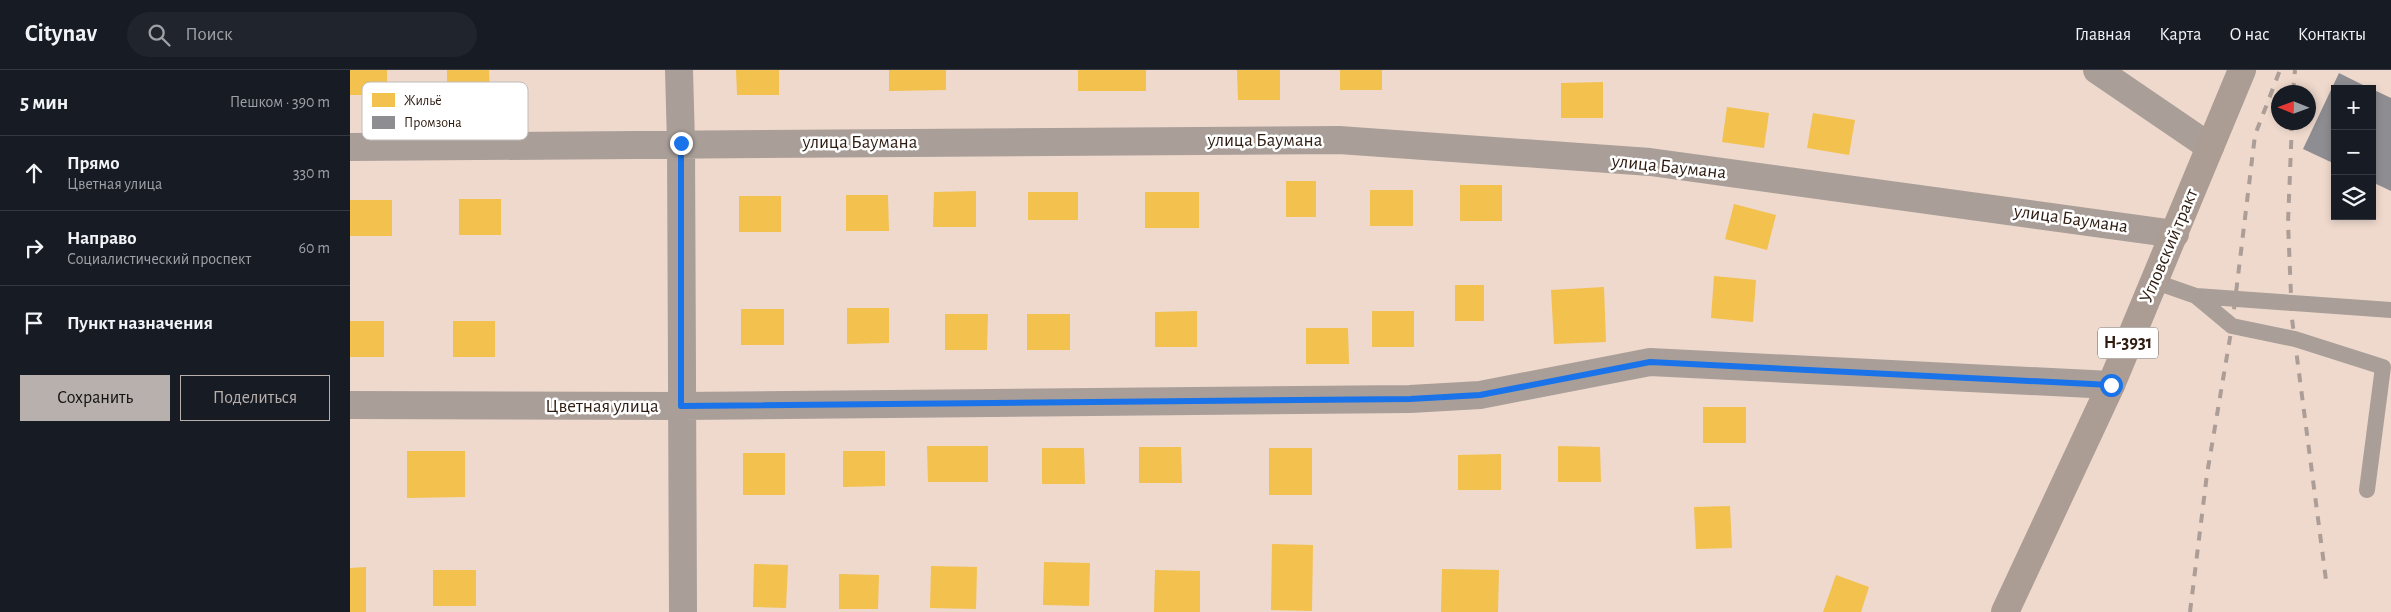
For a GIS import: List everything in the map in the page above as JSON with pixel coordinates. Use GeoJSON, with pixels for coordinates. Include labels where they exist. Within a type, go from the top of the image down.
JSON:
{"type":"FeatureCollection","features":[{"type":"Feature","properties":{"kind":"highway","name":"Угловский тракт"},"geometry":{"type":"LineString","coordinates":[[2005,612],[2111,385],[2242,70]]}},
{"type":"Feature","properties":{"kind":"street"},"geometry":{"type":"LineString","coordinates":[[678,70],[681,143],[683,612]]}},
{"type":"Feature","properties":{"kind":"street"},"geometry":{"type":"LineString","coordinates":[[2097,70],[2210,147]]}},
{"type":"Feature","properties":{"kind":"street","name":"улица Баумана"},"geometry":{"type":"LineString","coordinates":[[350,147],[681,143],[1339,140],[1650,162],[2175,234]]}},
{"type":"Feature","properties":{"kind":"street","name":"Цветная улица"},"geometry":{"type":"LineString","coordinates":[[350,405],[681,406],[1410,399],[1480,395],[1650,362],[2111,385]]}},
{"type":"Feature","properties":{"kind":"lane"},"geometry":{"type":"LineString","coordinates":[[2154,281],[2196,296],[2391,310]]}},
{"type":"Feature","properties":{"kind":"lane"},"geometry":{"type":"LineString","coordinates":[[2196,296],[2232,326],[2295,339],[2383,367],[2367,490]]}},
{"type":"Feature","properties":{"kind":"building: Жильё"},"geometry":{"type":"Polygon","coordinates":[[[350,70],[387,70],[387,82],[362,82],[362,95],[350,95],[350,70]]]}},
{"type":"Feature","properties":{"kind":"building: Жильё"},"geometry":{"type":"Polygon","coordinates":[[[447,70],[489,70],[489,82],[447,82],[447,70]]]}},
{"type":"Feature","properties":{"kind":"building: Жильё"},"geometry":{"type":"Polygon","coordinates":[[[736,70],[779,70],[779,95],[737,95],[736,70]]]}},
{"type":"Feature","properties":{"kind":"building: Жильё"},"geometry":{"type":"Polygon","coordinates":[[[889,70],[946,70],[946,90],[889,91],[889,70]]]}},
{"type":"Feature","properties":{"kind":"building: Жильё"},"geometry":{"type":"Polygon","coordinates":[[[1078,70],[1146,70],[1146,91],[1078,91],[1078,70]]]}},
{"type":"Feature","properties":{"kind":"building: Жильё"},"geometry":{"type":"Polygon","coordinates":[[[1237,70],[1280,70],[1280,100],[1238,100],[1237,70]]]}},
{"type":"Feature","properties":{"kind":"building: Жильё"},"geometry":{"type":"Polygon","coordinates":[[[1340,70],[1382,70],[1382,90],[1340,90],[1340,70]]]}},
{"type":"Feature","properties":{"kind":"building: Жильё"},"geometry":{"type":"Polygon","coordinates":[[[1603,82],[1603,118],[1561,118],[1561,83],[1603,82]]]}},
{"type":"Feature","properties":{"kind":"building: Жильё"},"geometry":{"type":"Polygon","coordinates":[[[1727,107],[1769,113],[1764,148],[1722,142],[1727,107]]]}},
{"type":"Feature","properties":{"kind":"building: Жильё"},"geometry":{"type":"Polygon","coordinates":[[[1813,113],[1855,120],[1849,155],[1807,148],[1813,113]]]}},
{"type":"Feature","properties":{"kind":"building: Жильё"},"geometry":{"type":"Polygon","coordinates":[[[1286,181],[1316,181],[1316,217],[1286,217],[1286,181]]]}},
{"type":"Feature","properties":{"kind":"building: Жильё"},"geometry":{"type":"Polygon","coordinates":[[[1460,185],[1502,185],[1502,221],[1460,221],[1460,185]]]}},
{"type":"Feature","properties":{"kind":"building: Жильё"},"geometry":{"type":"Polygon","coordinates":[[[1370,190],[1413,190],[1413,226],[1370,226],[1370,190]]]}},
{"type":"Feature","properties":{"kind":"building: Жильё"},"geometry":{"type":"Polygon","coordinates":[[[976,191],[976,227],[933,227],[934,192],[976,191]]]}},
{"type":"Feature","properties":{"kind":"building: Жильё"},"geometry":{"type":"Polygon","coordinates":[[[1028,192],[1078,192],[1078,220],[1028,220],[1028,192]]]}},
{"type":"Feature","properties":{"kind":"building: Жильё"},"geometry":{"type":"Polygon","coordinates":[[[1145,192],[1199,192],[1199,228],[1145,228],[1145,192]]]}},
{"type":"Feature","properties":{"kind":"building: Жильё"},"geometry":{"type":"Polygon","coordinates":[[[846,195],[888,195],[889,231],[846,231],[846,195]]]}},
{"type":"Feature","properties":{"kind":"building: Жильё"},"geometry":{"type":"Polygon","coordinates":[[[739,196],[781,196],[781,232],[739,232],[739,196]]]}},
{"type":"Feature","properties":{"kind":"building: Жильё"},"geometry":{"type":"Polygon","coordinates":[[[459,199],[501,199],[501,235],[459,235],[459,199]]]}},
{"type":"Feature","properties":{"kind":"building: Жильё"},"geometry":{"type":"Polygon","coordinates":[[[350,200],[392,200],[392,236],[350,236],[350,200]]]}},
{"type":"Feature","properties":{"kind":"building: Жильё"},"geometry":{"type":"Polygon","coordinates":[[[1734,204],[1776,215],[1767,250],[1725,239],[1734,204]]]}},
{"type":"Feature","properties":{"kind":"building: Жильё"},"geometry":{"type":"Polygon","coordinates":[[[1714,276],[1756,280],[1753,322],[1711,318],[1714,276]]]}},
{"type":"Feature","properties":{"kind":"building: Жильё"},"geometry":{"type":"Polygon","coordinates":[[[1455,285],[1484,285],[1484,321],[1455,321],[1455,285]]]}},
{"type":"Feature","properties":{"kind":"building: Жильё"},"geometry":{"type":"Polygon","coordinates":[[[1604,287],[1606,342],[1554,344],[1551,290],[1604,287]]]}},
{"type":"Feature","properties":{"kind":"building: Жильё"},"geometry":{"type":"Polygon","coordinates":[[[847,308],[889,308],[889,343],[847,344],[847,308]]]}},
{"type":"Feature","properties":{"kind":"building: Жильё"},"geometry":{"type":"Polygon","coordinates":[[[741,309],[784,309],[784,345],[741,345],[741,309]]]}},
{"type":"Feature","properties":{"kind":"building: Жильё"},"geometry":{"type":"Polygon","coordinates":[[[1197,311],[1197,347],[1155,347],[1155,312],[1197,311]]]}},
{"type":"Feature","properties":{"kind":"building: Жильё"},"geometry":{"type":"Polygon","coordinates":[[[1372,311],[1414,311],[1414,347],[1372,347],[1372,311]]]}},
{"type":"Feature","properties":{"kind":"building: Жильё"},"geometry":{"type":"Polygon","coordinates":[[[945,314],[988,314],[987,350],[945,350],[945,314]]]}},
{"type":"Feature","properties":{"kind":"building: Жильё"},"geometry":{"type":"Polygon","coordinates":[[[1027,314],[1070,314],[1070,350],[1027,350],[1027,314]]]}},
{"type":"Feature","properties":{"kind":"building: Жильё"},"geometry":{"type":"Polygon","coordinates":[[[350,321],[384,321],[384,357],[350,357],[350,321]]]}},
{"type":"Feature","properties":{"kind":"building: Жильё"},"geometry":{"type":"Polygon","coordinates":[[[453,321],[495,321],[495,357],[453,357],[453,321]]]}},
{"type":"Feature","properties":{"kind":"building: Жильё"},"geometry":{"type":"Polygon","coordinates":[[[1306,328],[1348,328],[1349,364],[1306,364],[1306,328]]]}},
{"type":"Feature","properties":{"kind":"building: Жильё"},"geometry":{"type":"Polygon","coordinates":[[[1703,407],[1746,407],[1746,443],[1703,443],[1703,407]]]}},
{"type":"Feature","properties":{"kind":"building: Жильё"},"geometry":{"type":"Polygon","coordinates":[[[927,446],[988,446],[988,482],[928,482],[927,446]]]}},
{"type":"Feature","properties":{"kind":"building: Жильё"},"geometry":{"type":"Polygon","coordinates":[[[1558,446],[1600,447],[1601,482],[1558,482],[1558,446]]]}},
{"type":"Feature","properties":{"kind":"building: Жильё"},"geometry":{"type":"Polygon","coordinates":[[[1139,447],[1181,447],[1182,483],[1139,483],[1139,447]]]}},
{"type":"Feature","properties":{"kind":"building: Жильё"},"geometry":{"type":"Polygon","coordinates":[[[1042,448],[1084,448],[1085,484],[1042,484],[1042,448]]]}},
{"type":"Feature","properties":{"kind":"building: Жильё"},"geometry":{"type":"Polygon","coordinates":[[[1269,448],[1312,448],[1312,495],[1269,495],[1269,448]]]}},
{"type":"Feature","properties":{"kind":"building: Жильё"},"geometry":{"type":"Polygon","coordinates":[[[407,451],[465,451],[465,497],[407,498],[407,451]]]}},
{"type":"Feature","properties":{"kind":"building: Жильё"},"geometry":{"type":"Polygon","coordinates":[[[843,451],[885,451],[885,486],[843,487],[843,451]]]}},
{"type":"Feature","properties":{"kind":"building: Жильё"},"geometry":{"type":"Polygon","coordinates":[[[743,453],[785,453],[785,495],[743,495],[743,453]]]}},
{"type":"Feature","properties":{"kind":"building: Жильё"},"geometry":{"type":"Polygon","coordinates":[[[1501,454],[1501,490],[1458,490],[1458,455],[1501,454]]]}},
{"type":"Feature","properties":{"kind":"building: Жильё"},"geometry":{"type":"Polygon","coordinates":[[[1730,506],[1732,548],[1696,549],[1694,507],[1730,506]]]}},
{"type":"Feature","properties":{"kind":"building: Жильё"},"geometry":{"type":"Polygon","coordinates":[[[1272,544],[1313,545],[1312,611],[1271,610],[1272,544]]]}},
{"type":"Feature","properties":{"kind":"building: Жильё"},"geometry":{"type":"Polygon","coordinates":[[[1044,562],[1090,563],[1089,606],[1043,605],[1044,562]]]}},
{"type":"Feature","properties":{"kind":"building: Жильё"},"geometry":{"type":"Polygon","coordinates":[[[754,564],[788,565],[786,608],[753,607],[754,564]]]}},
{"type":"Feature","properties":{"kind":"building: Жильё"},"geometry":{"type":"Polygon","coordinates":[[[931,566],[977,567],[976,609],[930,608],[931,566]]]}},
{"type":"Feature","properties":{"kind":"building: Жильё"},"geometry":{"type":"Polygon","coordinates":[[[366,567],[366,612],[350,612],[350,568],[366,567]]]}},
{"type":"Feature","properties":{"kind":"building: Жильё"},"geometry":{"type":"Polygon","coordinates":[[[1442,569],[1499,570],[1498,612],[1441,612],[1442,569]]]}},
{"type":"Feature","properties":{"kind":"building: Жильё"},"geometry":{"type":"Polygon","coordinates":[[[433,570],[476,570],[476,606],[433,606],[433,570]]]}},
{"type":"Feature","properties":{"kind":"building: Жильё"},"geometry":{"type":"Polygon","coordinates":[[[1155,570],[1200,571],[1200,612],[1154,612],[1155,570]]]}},
{"type":"Feature","properties":{"kind":"building: Жильё"},"geometry":{"type":"Polygon","coordinates":[[[839,574],[879,575],[878,609],[839,609],[839,574]]]}},
{"type":"Feature","properties":{"kind":"building: Жильё"},"geometry":{"type":"Polygon","coordinates":[[[1836,575],[1869,587],[1861,612],[1823,612],[1836,575]]]}},
{"type":"Feature","properties":{"kind":"building: Промзона"},"geometry":{"type":"Polygon","coordinates":[[[2339,73],[2363,85],[2333,85],[2339,73]]]}},
{"type":"Feature","properties":{"kind":"building: Промзона"},"geometry":{"type":"Polygon","coordinates":[[[2331,90],[2331,162],[2303,149],[2312,130],[2316,130],[2316,122],[2331,90]]]}},
{"type":"Feature","properties":{"kind":"building: Промзона"},"geometry":{"type":"Polygon","coordinates":[[[2376,91],[2391,98],[2391,191],[2376,184],[2376,91]]]}},
{"type":"Feature","properties":{"kind":"railway"},"geometry":{"type":"LineString","coordinates":[[2190,612],[2207,474],[2232,326],[2255,135],[2280,70]]}},
{"type":"Feature","properties":{"kind":"railway"},"geometry":{"type":"LineString","coordinates":[[2294,85],[2295,70]]}},
{"type":"Feature","properties":{"kind":"railway"},"geometry":{"type":"LineString","coordinates":[[2292,130],[2288,223],[2292,319],[2326,580]]}},
{"type":"Feature","properties":{"kind":"route"},"geometry":{"type":"LineString","coordinates":[[681,143],[681,406],[1410,399],[1480,395],[1650,362],[2111,385]]}}]}
